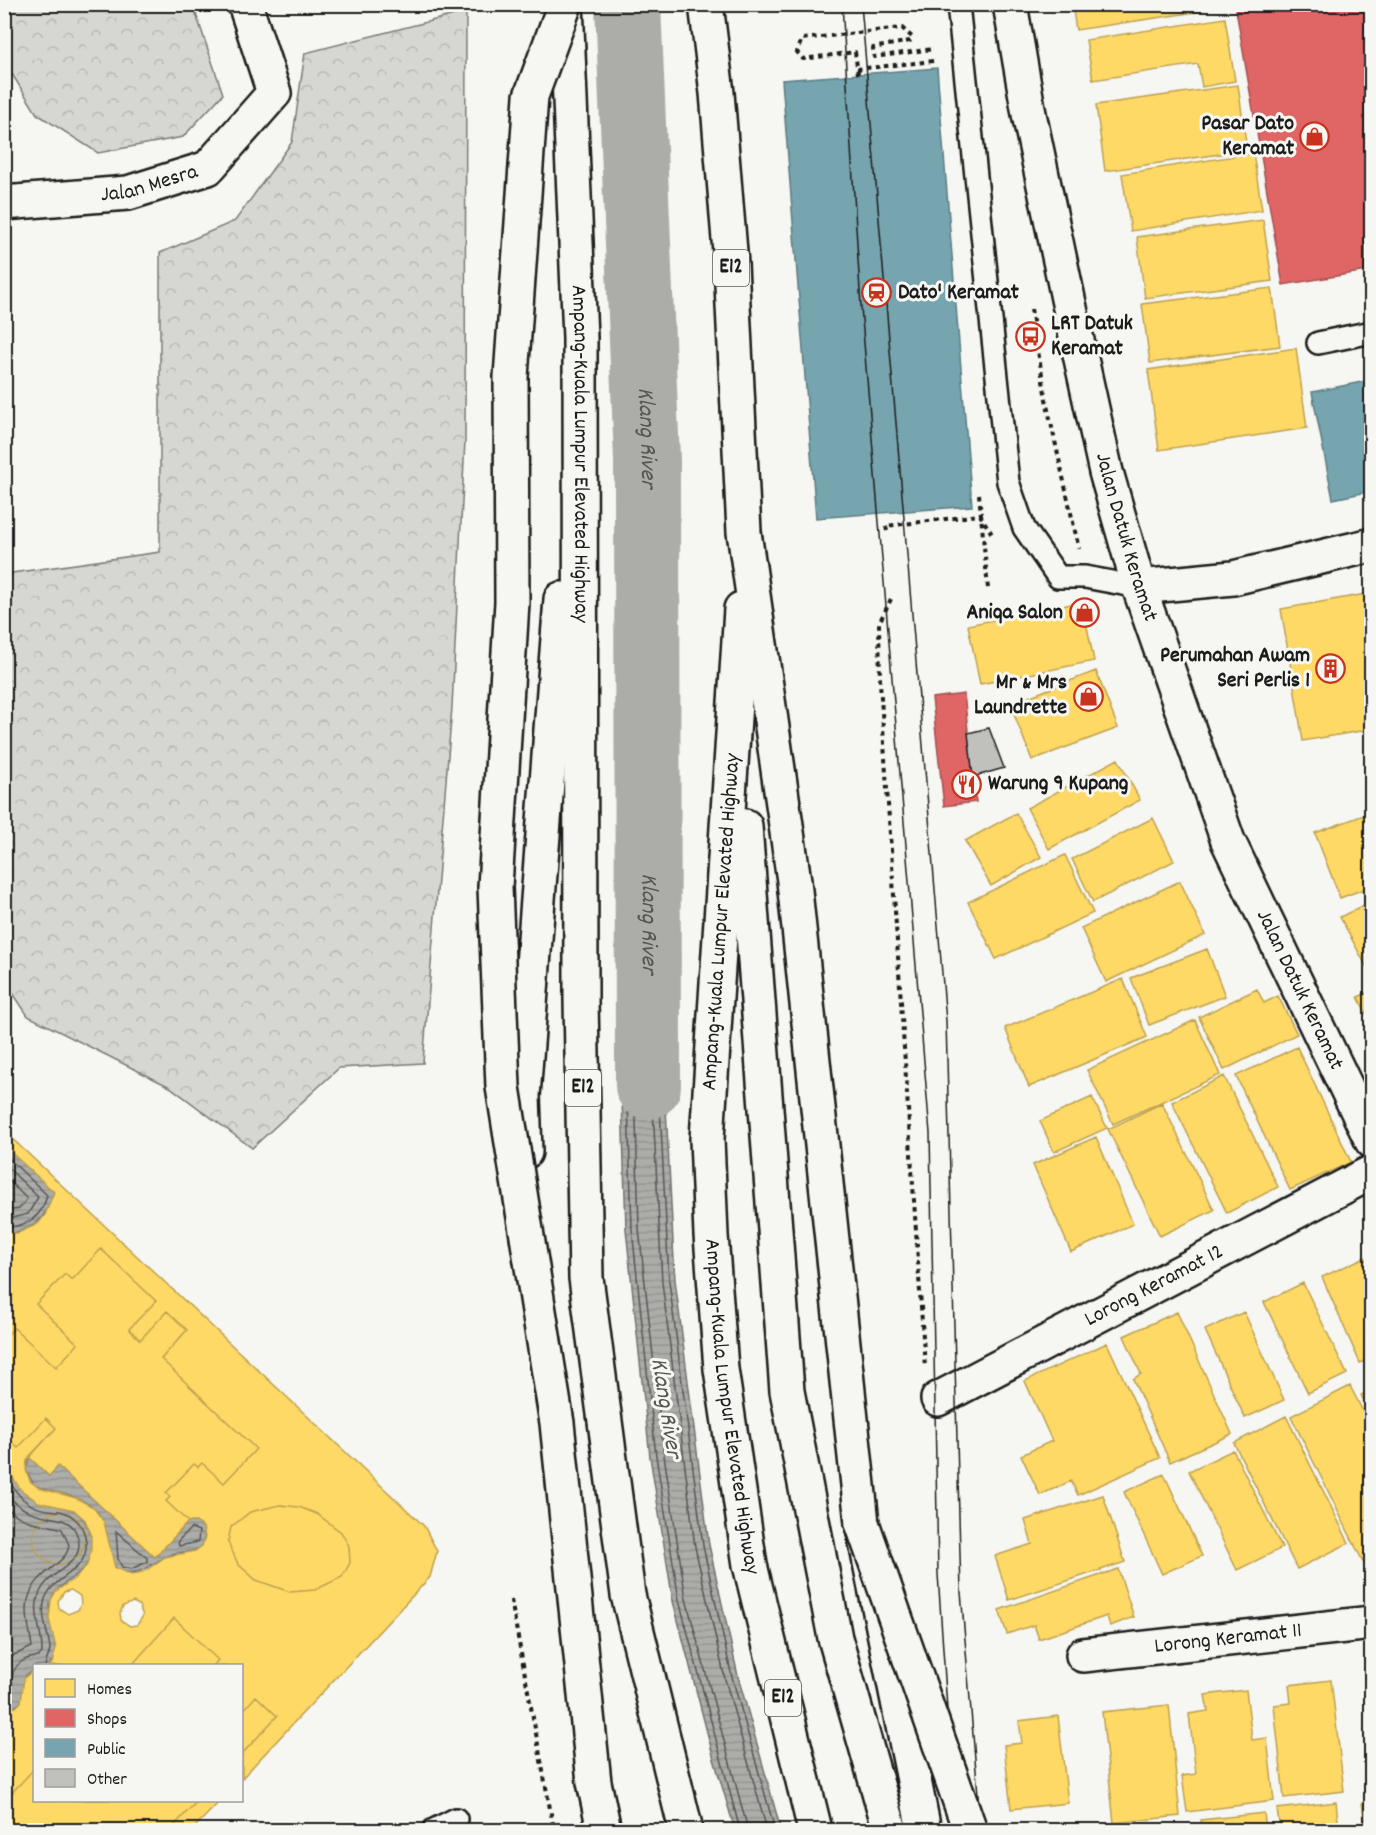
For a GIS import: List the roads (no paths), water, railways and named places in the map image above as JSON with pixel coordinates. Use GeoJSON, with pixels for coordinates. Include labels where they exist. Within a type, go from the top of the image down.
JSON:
{"type":"FeatureCollection","features":[{"type":"Feature","properties":{"kind":"main road","name":"Jalan Mesra"},"geometry":{"type":"LineString","coordinates":[[4,203],[128,193],[208,168],[274,93],[245,4]]}},
{"type":"Feature","properties":{"kind":"main road","name":"Ampang-Kuala Lumpur Elevated Highway"},"geometry":{"type":"LineString","coordinates":[[565,4],[580,338],[581,999],[586,1278],[628,1595],[686,1830]]}},
{"type":"Feature","properties":{"kind":"main road"},"geometry":{"type":"LineString","coordinates":[[565,4],[531,96],[511,377],[512,602],[495,887],[503,1087],[558,1423],[594,1782],[604,1830]]}},
{"type":"Feature","properties":{"kind":"main road","name":"Ampang-Kuala Lumpur Elevated Highway"},"geometry":{"type":"LineString","coordinates":[[706,4],[717,93],[731,264],[744,532],[736,704],[707,1139],[711,1235],[721,1369],[750,1565],[815,1830]]}},
{"type":"Feature","properties":{"kind":"main road","name":"Jalan Datuk Keramat"},"geometry":{"type":"LineString","coordinates":[[1010,4],[1029,114],[1077,338],[1107,472],[1139,587],[1228,842],[1371,1141]]}},
{"type":"Feature","properties":{"kind":"main road"},"geometry":{"type":"LineString","coordinates":[[580,338],[523,1096],[531,1311],[552,1488],[596,1751],[615,1830]]}},
{"type":"Feature","properties":{"kind":"main road"},"geometry":{"type":"LineString","coordinates":[[744,532],[794,881],[862,1523],[924,1830]]}},
{"type":"Feature","properties":{"kind":"main road"},"geometry":{"type":"LineString","coordinates":[[1139,587],[1233,578],[1371,545]]}},
{"type":"Feature","properties":{"kind":"main road"},"geometry":{"type":"LineString","coordinates":[[736,704],[787,1391],[835,1638],[890,1830]]}},
{"type":"Feature","properties":{"kind":"main road","name":"Lorong Keramat 12"},"geometry":{"type":"LineString","coordinates":[[938,1399],[1371,1172]]}},
{"type":"Feature","properties":{"kind":"main road"},"geometry":{"type":"LineString","coordinates":[[862,1523],[970,1830]]}},
{"type":"Feature","properties":{"kind":"main road","name":"Lorong Keramat 11"},"geometry":{"type":"LineString","coordinates":[[1083,1656],[1371,1623]]}},
{"type":"Feature","properties":{"kind":"lane"},"geometry":{"type":"LineString","coordinates":[[958,4],[1008,482],[1024,528],[1058,577],[1085,577],[1139,587]]}},
{"type":"Feature","properties":{"kind":"lane"},"geometry":{"type":"LineString","coordinates":[[1318,343],[1371,332]]}},
{"type":"Feature","properties":{"kind":"lane"},"geometry":{"type":"LineString","coordinates":[[434,1830],[456,1819]]}},
{"type":"Feature","properties":{"kind":"water"},"geometry":{"type":"Polygon","coordinates":[[[670,993],[665,1089],[675,1280],[709,1545],[738,1676],[781,1830],[735,1830],[673,1601],[650,1457],[626,1229],[619,1001],[670,993]]]}},
{"type":"Feature","properties":{"kind":"water"},"geometry":{"type":"Polygon","coordinates":[[[4,1145],[54,1192],[47,1209],[38,1222],[24,1230],[6,1234],[4,1145]]]}},
{"type":"Feature","properties":{"kind":"water"},"geometry":{"type":"Polygon","coordinates":[[[29,1457],[49,1476],[58,1466],[155,1557],[188,1522],[197,1522],[203,1527],[205,1537],[203,1544],[197,1550],[176,1553],[142,1570],[119,1572],[111,1557],[106,1530],[98,1514],[91,1506],[77,1498],[34,1485],[26,1470],[29,1457]]]}},
{"type":"Feature","properties":{"kind":"water"},"geometry":{"type":"Polygon","coordinates":[[[4,1463],[19,1485],[32,1497],[78,1513],[89,1528],[92,1542],[88,1563],[60,1588],[50,1604],[50,1620],[55,1644],[53,1659],[50,1664],[33,1664],[33,1671],[26,1675],[21,1702],[13,1708],[4,1709],[4,1463]]]}},
{"type":"Feature","properties":{"kind":"waterway","name":"Klang River"},"geometry":{"type":"LineString","coordinates":[[628,4],[647,460],[648,1086]]}},
{"type":"Feature","properties":{"kind":"tram line"},"geometry":{"type":"LineString","coordinates":[[842,4],[861,307],[930,1133],[938,1574],[953,1799],[961,1830]]}},
{"type":"Feature","properties":{"kind":"tram line"},"geometry":{"type":"LineString","coordinates":[[861,4],[946,1021],[961,1592],[981,1830]]}},
{"type":"Feature","properties":{"kind":"place","name":"Pasar Dato Keramat"},"geometry":{"type":"Point","coordinates":[1315,137]}},
{"type":"Feature","properties":{"kind":"place","name":"Dato' Keramat"},"geometry":{"type":"Point","coordinates":[877,293]}},
{"type":"Feature","properties":{"kind":"place","name":"LRT Datuk Keramat"},"geometry":{"type":"Point","coordinates":[1030,337]}},
{"type":"Feature","properties":{"kind":"place","name":"Aniqa Salon"},"geometry":{"type":"Point","coordinates":[1084,613]}},
{"type":"Feature","properties":{"kind":"place","name":"Perumahan Awam Seri Perlis 1"},"geometry":{"type":"Point","coordinates":[1331,669]}},
{"type":"Feature","properties":{"kind":"place","name":"Mr & Mrs Laundrette"},"geometry":{"type":"Point","coordinates":[1088,696]}},
{"type":"Feature","properties":{"kind":"place","name":"Warung 9 Kupang"},"geometry":{"type":"Point","coordinates":[967,784]}}]}
